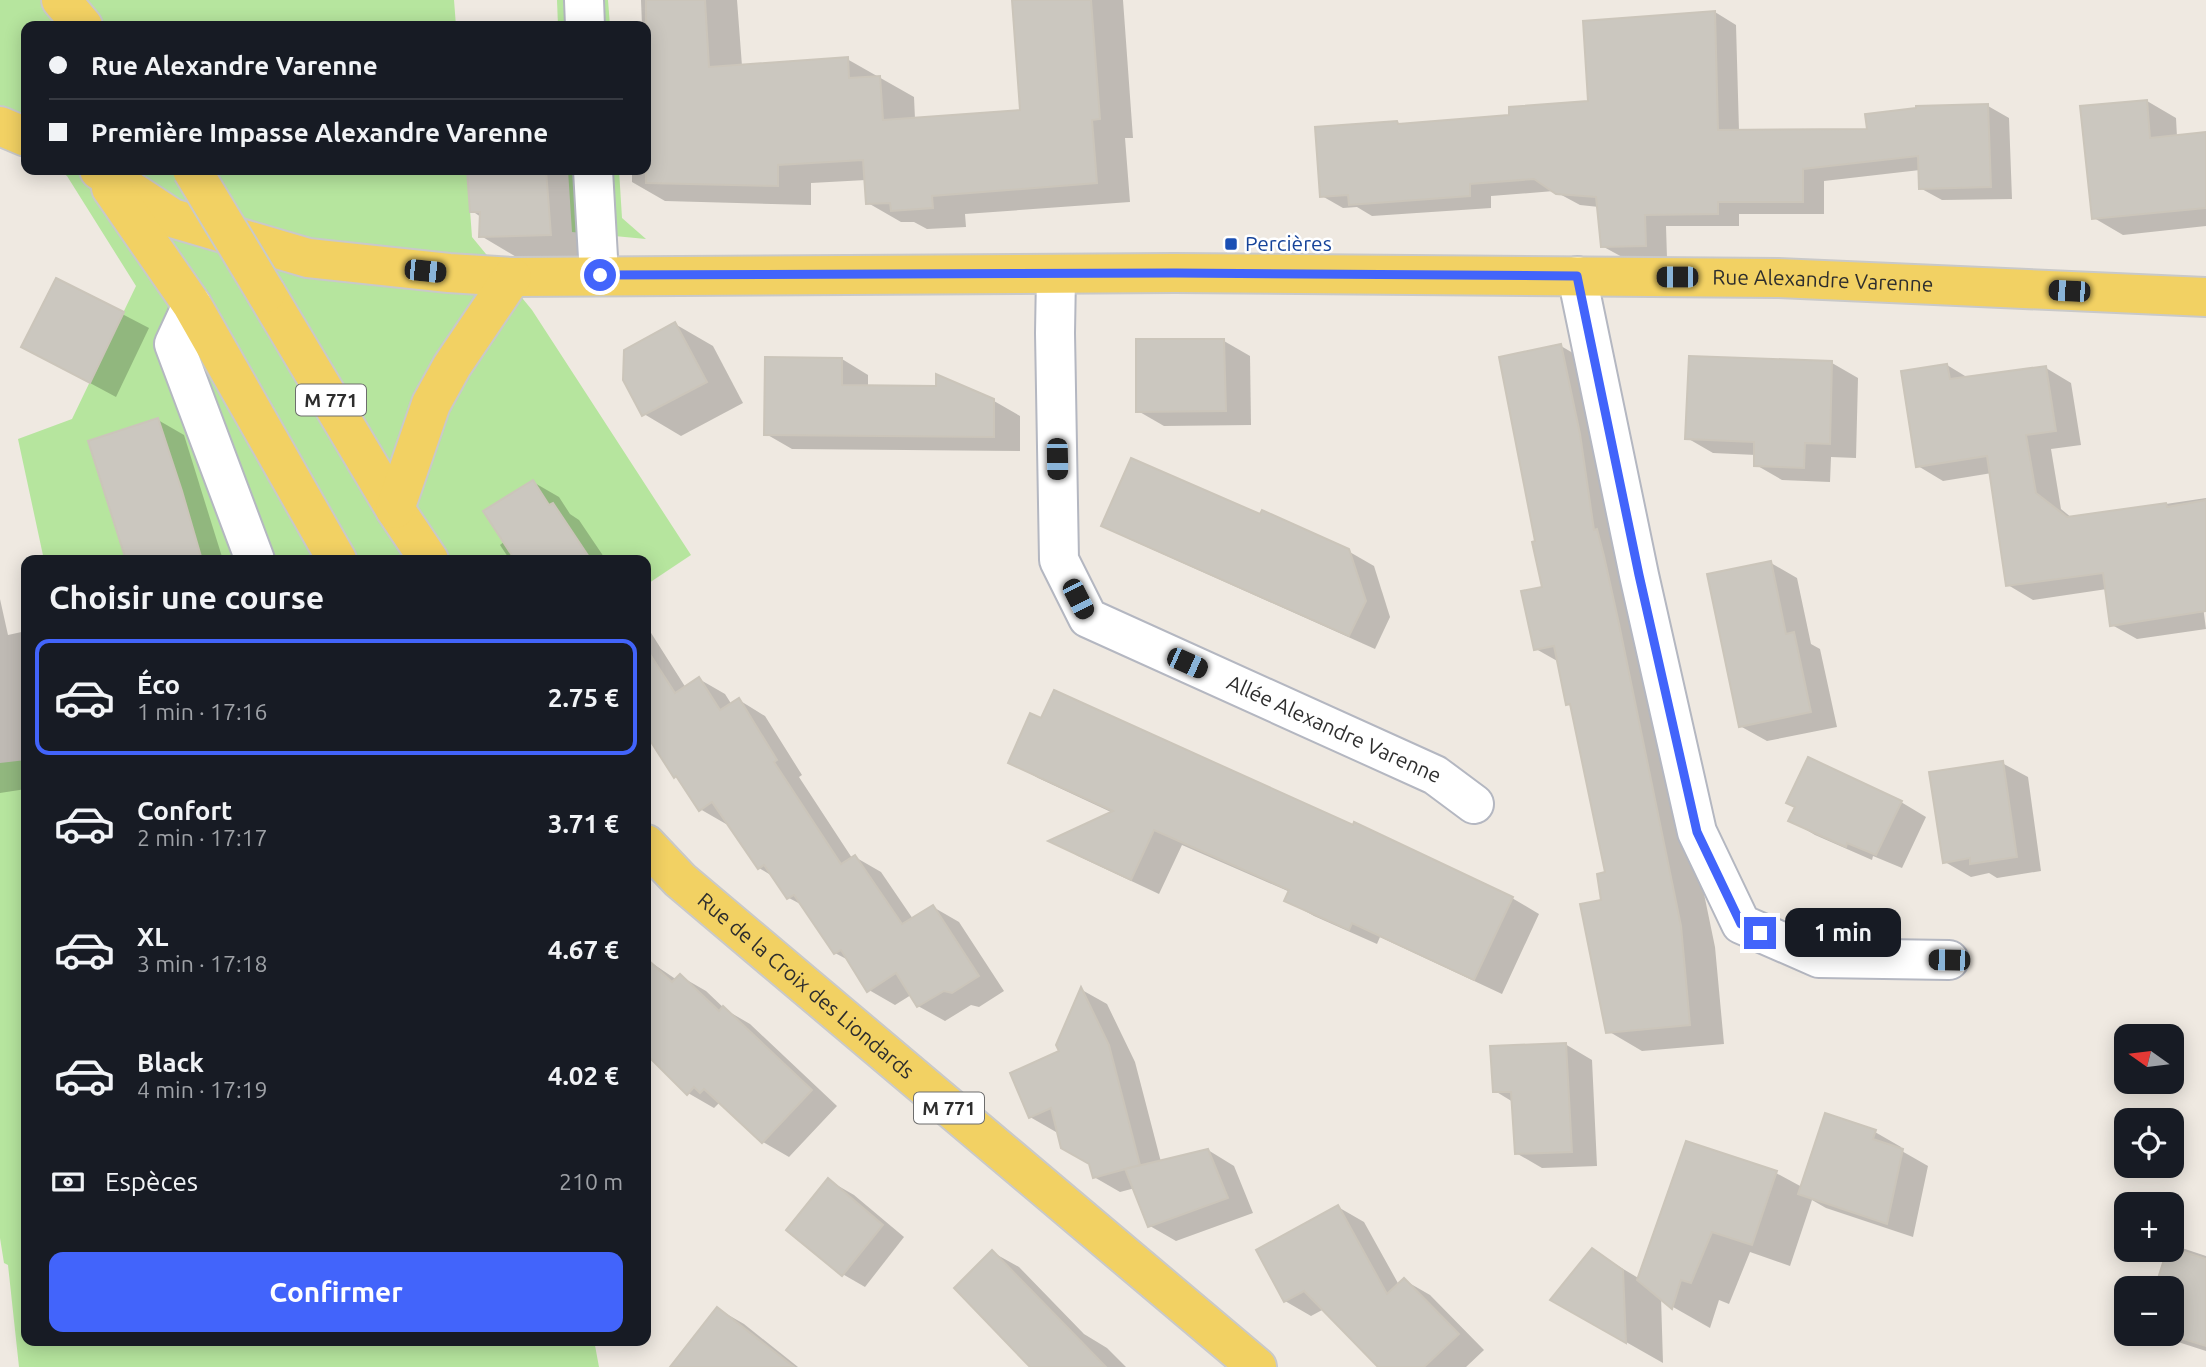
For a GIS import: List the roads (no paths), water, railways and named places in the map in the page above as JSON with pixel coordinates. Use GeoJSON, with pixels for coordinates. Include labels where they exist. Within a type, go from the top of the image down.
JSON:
{"type":"FeatureCollection","features":[{"type":"Feature","properties":{"kind":"main road"},"geometry":{"type":"LineString","coordinates":[[61,0],[79,21]]}},
{"type":"Feature","properties":{"kind":"main road"},"geometry":{"type":"LineString","coordinates":[[0,126],[21,135]]}},
{"type":"Feature","properties":{"kind":"main road"},"geometry":{"type":"LineString","coordinates":[[101,175],[192,305],[334,555]]}},
{"type":"Feature","properties":{"kind":"main road","name":"Rue Alexandre Varenne"},"geometry":{"type":"LineString","coordinates":[[106,175],[172,218],[308,258],[512,277],[1175,273],[1778,278],[2206,297]]}},
{"type":"Feature","properties":{"kind":"main road","name":"M 771"},"geometry":{"type":"LineString","coordinates":[[195,175],[426,555]]}},
{"type":"Feature","properties":{"kind":"main road"},"geometry":{"type":"LineString","coordinates":[[396,509],[431,404],[452,366],[512,277]]}},
{"type":"Feature","properties":{"kind":"main road","name":"Rue de la Croix des Liondards"},"geometry":{"type":"LineString","coordinates":[[651,849],[680,880],[1257,1367]]}},
{"type":"Feature","properties":{"kind":"street"},"geometry":{"type":"LineString","coordinates":[[584,0],[585,21]]}},
{"type":"Feature","properties":{"kind":"street"},"geometry":{"type":"LineString","coordinates":[[593,175],[600,275]]}},
{"type":"Feature","properties":{"kind":"street","name":"Allée Alexandre Varenne"},"geometry":{"type":"LineString","coordinates":[[1056,275],[1059,560],[1088,618],[1436,775],[1474,804]]}},
{"type":"Feature","properties":{"kind":"street"},"geometry":{"type":"LineString","coordinates":[[1577,276],[1639,575],[1697,832],[1741,924],[1819,958],[1949,960]]}},
{"type":"Feature","properties":{"kind":"street"},"geometry":{"type":"LineString","coordinates":[[192,305],[174,344],[253,555]]}},
{"type":"Feature","properties":{"kind":"place","name":"Percières"},"geometry":{"type":"Point","coordinates":[1231,244]}}]}
